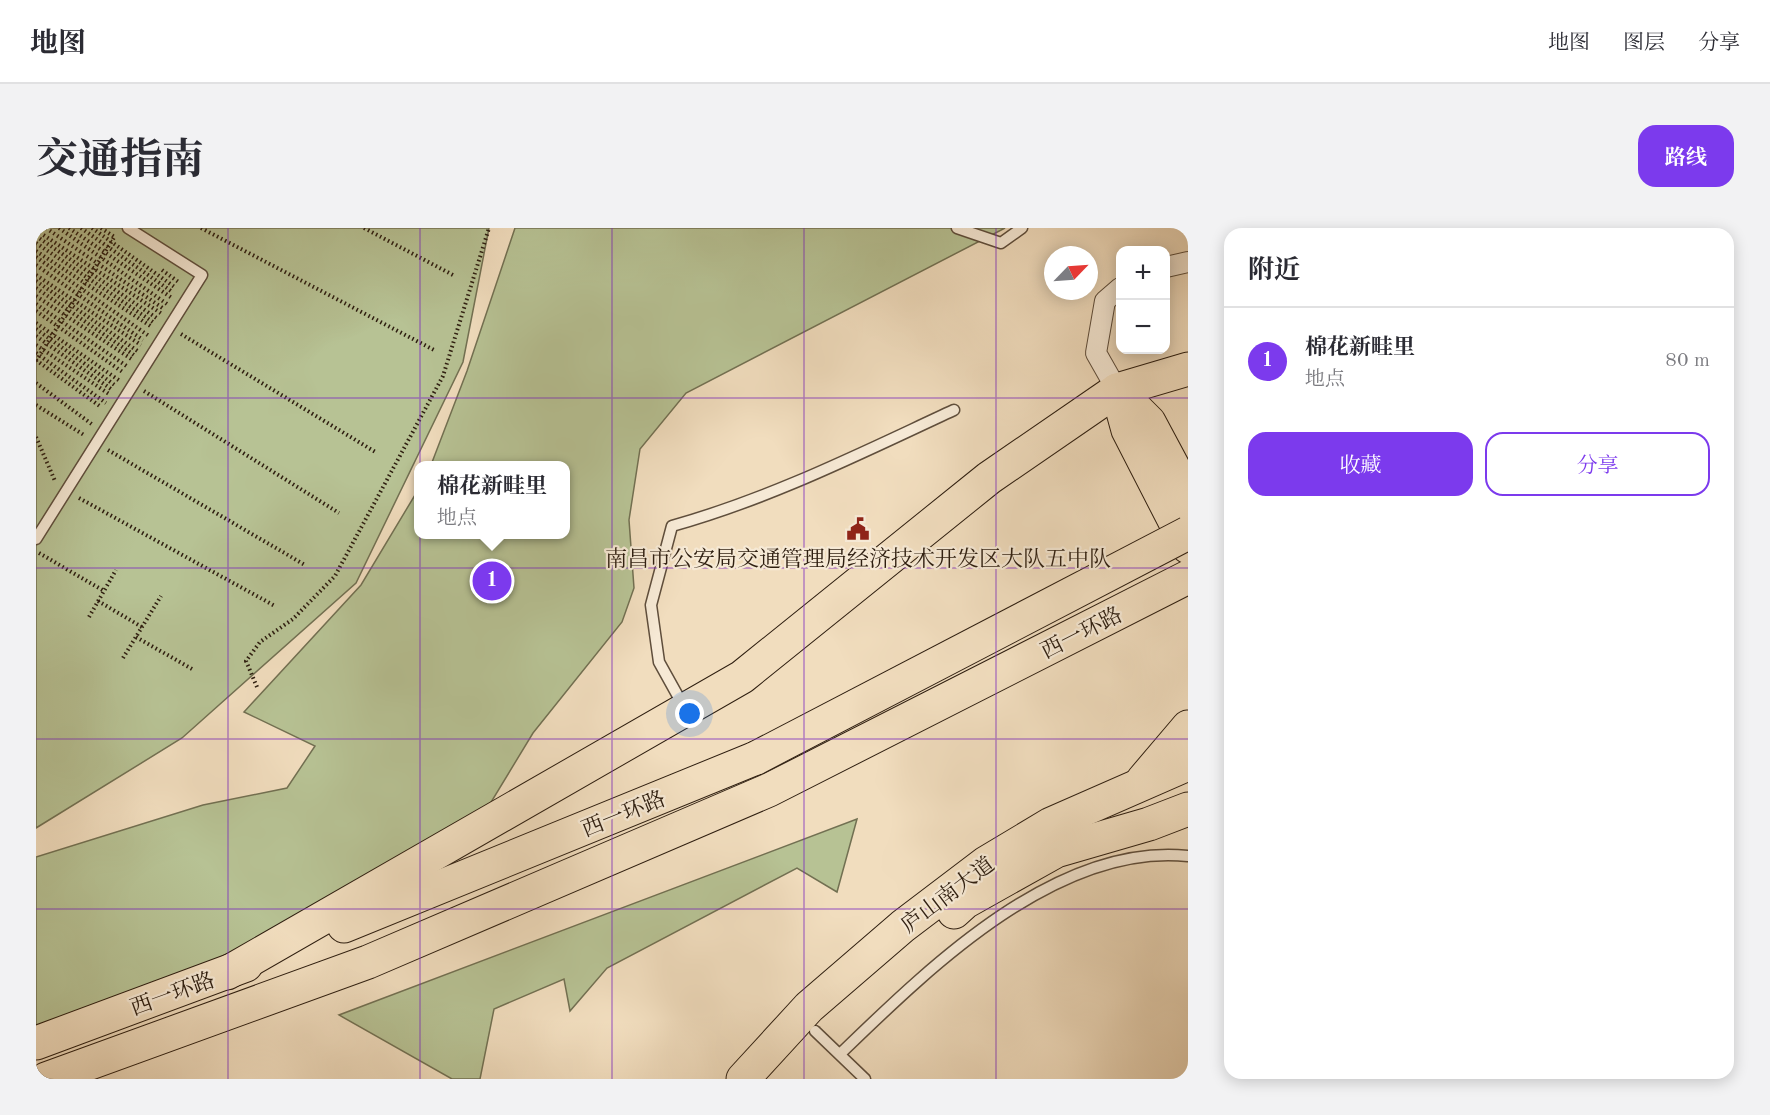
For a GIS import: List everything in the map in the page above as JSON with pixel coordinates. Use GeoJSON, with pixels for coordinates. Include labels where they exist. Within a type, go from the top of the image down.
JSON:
{"type":"FeatureCollection","features":[{"type":"Feature","properties":{"kind":"highway"},"geometry":{"type":"LineString","coordinates":[[227,973],[742,677],[989,478],[1117,390],[1188,369]]}},
{"type":"Feature","properties":{"kind":"highway"},"geometry":{"type":"LineString","coordinates":[[1117,390],[1149,422],[1188,495]]}},
{"type":"Feature","properties":{"kind":"highway"},"geometry":{"type":"LineString","coordinates":[[1117,390],[1128,430],[1188,547]]}},
{"type":"Feature","properties":{"kind":"highway","name":"西一环路"},"geometry":{"type":"LineString","coordinates":[[36,1043],[227,973],[756,758],[1188,533]]}},
{"type":"Feature","properties":{"kind":"highway","name":"西一环路"},"geometry":{"type":"LineString","coordinates":[[46,1079],[368,962],[769,790],[1188,578]]}},
{"type":"Feature","properties":{"kind":"highway"},"geometry":{"type":"LineString","coordinates":[[1138,785],[1188,727]]}},
{"type":"Feature","properties":{"kind":"highway","name":"庐山南大道"},"geometry":{"type":"LineString","coordinates":[[743,1079],[809,1007],[903,926],[986,863],[1051,824],[1188,764]]}},
{"type":"Feature","properties":{"kind":"highway","name":"庐山南大道"},"geometry":{"type":"LineString","coordinates":[[771,1079],[815,1030],[965,902],[1056,851],[1149,824],[1188,809]]}},
{"type":"Feature","properties":{"kind":"street"},"geometry":{"type":"LineString","coordinates":[[1170,266],[1188,262]]}},
{"type":"Feature","properties":{"kind":"street"},"geometry":{"type":"LineString","coordinates":[[1116,292],[1106,301],[1096,353],[1117,390]]}},
{"type":"Feature","properties":{"kind":"lane"},"geometry":{"type":"LineString","coordinates":[[36,539],[97,443],[132,381],[170,327],[202,275],[128,228]]}},
{"type":"Feature","properties":{"kind":"lane"},"geometry":{"type":"LineString","coordinates":[[957,228],[1001,243],[1022,228]]}},
{"type":"Feature","properties":{"kind":"lane"},"geometry":{"type":"LineString","coordinates":[[685,710],[659,662],[651,605],[672,526],[731,510],[954,410]]}},
{"type":"Feature","properties":{"kind":"lane"},"geometry":{"type":"LineString","coordinates":[[840,1054],[909,987],[960,944],[1027,901],[1075,874],[1127,861],[1174,855],[1188,856]]}},
{"type":"Feature","properties":{"kind":"lane"},"geometry":{"type":"LineString","coordinates":[[815,1030],[865,1079]]}},
{"type":"Feature","properties":{"kind":"path"},"geometry":{"type":"LineString","coordinates":[[46,228],[168,312]]}},
{"type":"Feature","properties":{"kind":"path"},"geometry":{"type":"LineString","coordinates":[[59,228],[168,305]]}},
{"type":"Feature","properties":{"kind":"path"},"geometry":{"type":"LineString","coordinates":[[69,228],[173,298]]}},
{"type":"Feature","properties":{"kind":"path"},"geometry":{"type":"LineString","coordinates":[[81,228],[171,291]]}},
{"type":"Feature","properties":{"kind":"path"},"geometry":{"type":"LineString","coordinates":[[92,228],[177,288]]}},
{"type":"Feature","properties":{"kind":"path"},"geometry":{"type":"LineString","coordinates":[[106,412],[36,360],[121,228]]}},
{"type":"Feature","properties":{"kind":"path"},"geometry":{"type":"LineString","coordinates":[[201,228],[434,350]]}},
{"type":"Feature","properties":{"kind":"path"},"geometry":{"type":"LineString","coordinates":[[364,228],[453,275]]}},
{"type":"Feature","properties":{"kind":"path"},"geometry":{"type":"LineString","coordinates":[[257,687],[246,661],[261,642],[293,620],[335,576],[443,376],[489,228]]}},
{"type":"Feature","properties":{"kind":"path"},"geometry":{"type":"LineString","coordinates":[[36,230],[159,319]]}},
{"type":"Feature","properties":{"kind":"path"},"geometry":{"type":"LineString","coordinates":[[36,236],[163,314]]}},
{"type":"Feature","properties":{"kind":"path"},"geometry":{"type":"LineString","coordinates":[[36,243],[153,322]]}},
{"type":"Feature","properties":{"kind":"path"},"geometry":{"type":"LineString","coordinates":[[36,250],[155,329]]}},
{"type":"Feature","properties":{"kind":"path"},"geometry":{"type":"LineString","coordinates":[[36,257],[150,336]]}},
{"type":"Feature","properties":{"kind":"path"},"geometry":{"type":"LineString","coordinates":[[36,265],[149,345]]}},
{"type":"Feature","properties":{"kind":"path"},"geometry":{"type":"LineString","coordinates":[[36,275],[140,352]]}},
{"type":"Feature","properties":{"kind":"path"},"geometry":{"type":"LineString","coordinates":[[36,281],[144,347]]}},
{"type":"Feature","properties":{"kind":"path"},"geometry":{"type":"LineString","coordinates":[[36,288],[134,355]]}},
{"type":"Feature","properties":{"kind":"path"},"geometry":{"type":"LineString","coordinates":[[36,296],[136,362]]}},
{"type":"Feature","properties":{"kind":"path"},"geometry":{"type":"LineString","coordinates":[[36,304],[131,369]]}},
{"type":"Feature","properties":{"kind":"path"},"geometry":{"type":"LineString","coordinates":[[36,311],[132,381],[339,513]]}},
{"type":"Feature","properties":{"kind":"path"},"geometry":{"type":"LineString","coordinates":[[36,323],[116,387]]}},
{"type":"Feature","properties":{"kind":"path"},"geometry":{"type":"LineString","coordinates":[[170,327],[377,453]]}},
{"type":"Feature","properties":{"kind":"path"},"geometry":{"type":"LineString","coordinates":[[36,329],[51,336],[120,381]]}},
{"type":"Feature","properties":{"kind":"path"},"geometry":{"type":"LineString","coordinates":[[36,336],[111,389]]}},
{"type":"Feature","properties":{"kind":"path"},"geometry":{"type":"LineString","coordinates":[[36,345],[112,397]]}},
{"type":"Feature","properties":{"kind":"path"},"geometry":{"type":"LineString","coordinates":[[38,354],[107,403]]}},
{"type":"Feature","properties":{"kind":"path"},"geometry":{"type":"LineString","coordinates":[[36,382],[94,426]]}},
{"type":"Feature","properties":{"kind":"path"},"geometry":{"type":"LineString","coordinates":[[36,405],[305,565]]}},
{"type":"Feature","properties":{"kind":"path"},"geometry":{"type":"LineString","coordinates":[[36,437],[58,488],[275,606]]}},
{"type":"Feature","properties":{"kind":"path"},"geometry":{"type":"LineString","coordinates":[[36,552],[104,591]]}},
{"type":"Feature","properties":{"kind":"path"},"geometry":{"type":"LineString","coordinates":[[89,617],[116,570]]}},
{"type":"Feature","properties":{"kind":"path"},"geometry":{"type":"LineString","coordinates":[[123,658],[161,596]]}},
{"type":"Feature","properties":{"kind":"path"},"geometry":{"type":"LineString","coordinates":[[98,601],[142,627]]}},
{"type":"Feature","properties":{"kind":"path"},"geometry":{"type":"LineString","coordinates":[[136,637],[192,669]]}},
{"type":"Feature","properties":{"kind":"green space"},"geometry":{"type":"Polygon","coordinates":[[[36,228],[489,228],[463,362],[356,583],[182,738],[36,828],[36,228]]]}},
{"type":"Feature","properties":{"kind":"green space"},"geometry":{"type":"Polygon","coordinates":[[[515,228],[1005,228],[686,393],[640,449],[629,520],[634,588],[622,622],[533,733],[476,827],[214,965],[36,1030],[36,857],[203,805],[287,788],[315,746],[244,712],[361,585],[414,497],[414,539],[570,539],[570,461],[433,461],[467,371],[515,228]]]}},
{"type":"Feature","properties":{"kind":"green space"},"geometry":{"type":"Polygon","coordinates":[[[857,819],[837,892],[797,868],[607,968],[570,1011],[564,979],[494,1009],[480,1079],[452,1079],[339,1015],[857,819]]]}},
{"type":"Feature","properties":{"kind":"place","name":"南昌市公安局交通管理局经济技术开发区大队五中队"},"geometry":{"type":"Point","coordinates":[858,529]}},
{"type":"Feature","properties":{"kind":"place","name":"棉花新畦里"},"geometry":{"type":"Point","coordinates":[492,581]}}]}
